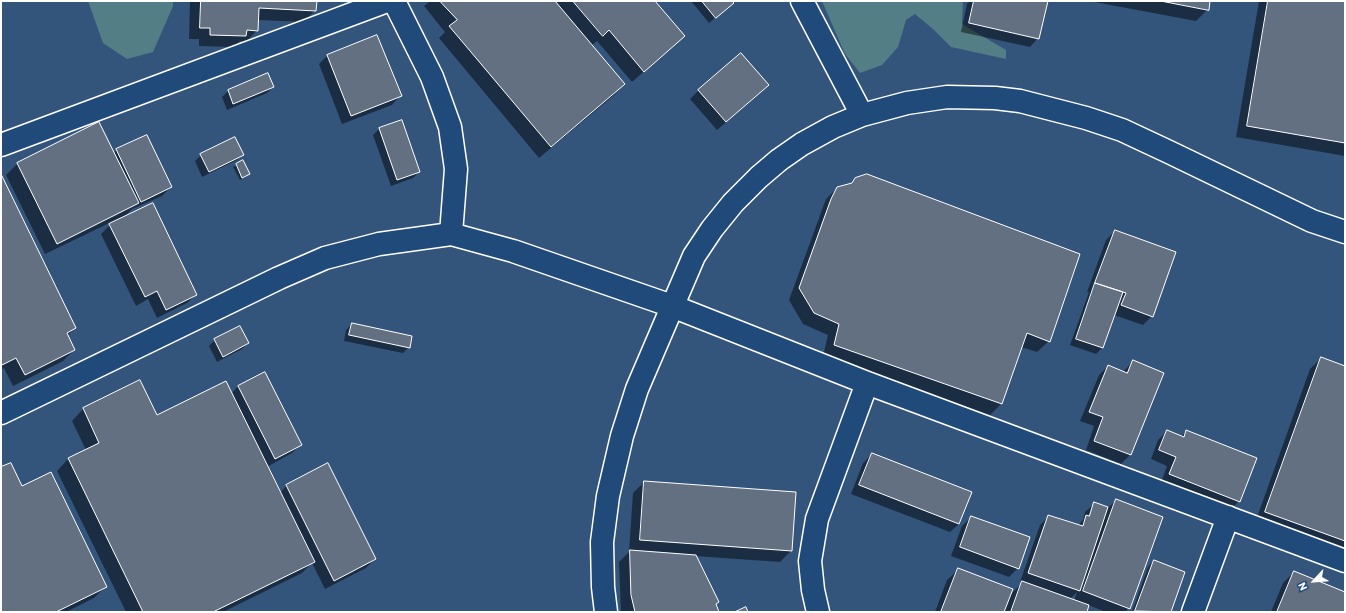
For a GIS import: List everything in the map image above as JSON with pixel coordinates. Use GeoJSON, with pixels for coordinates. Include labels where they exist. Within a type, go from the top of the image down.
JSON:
{"type":"FeatureCollection","features":[{"type":"Feature","properties":{"kind":"street"},"geometry":{"type":"LineString","coordinates":[[1,145],[387,1]]}},
{"type":"Feature","properties":{"kind":"street"},"geometry":{"type":"LineString","coordinates":[[394,1],[432,77],[450,127],[456,168],[450,234]]}},
{"type":"Feature","properties":{"kind":"street"},"geometry":{"type":"LineString","coordinates":[[802,1],[862,115]]}},
{"type":"Feature","properties":{"kind":"street"},"geometry":{"type":"LineString","coordinates":[[606,612],[603,587],[602,542],[608,496],[622,436],[637,389],[694,256],[712,229],[733,203],[759,177],[779,160],[802,144],[833,127],[862,115],[907,103],[947,97],[994,98],[1020,101],[1086,118],[1122,130],[1312,221],[1345,232]]}},
{"type":"Feature","properties":{"kind":"street"},"geometry":{"type":"LineString","coordinates":[[1,413],[324,258],[378,244],[450,234],[513,251],[672,306],[867,383],[1345,561]]}},
{"type":"Feature","properties":{"kind":"street"},"geometry":{"type":"LineString","coordinates":[[818,612],[813,590],[810,561],[817,520],[867,383]]}},
{"type":"Feature","properties":{"kind":"street"},"geometry":{"type":"LineString","coordinates":[[1193,612],[1228,517]]}},
{"type":"Feature","properties":{"kind":"green space"},"geometry":{"type":"Polygon","coordinates":[[[88,1],[173,1],[173,6],[153,52],[127,59],[103,43],[88,1]]]}},
{"type":"Feature","properties":{"kind":"green space"},"geometry":{"type":"Polygon","coordinates":[[[822,1],[963,1],[962,24],[1006,50],[1006,59],[951,47],[915,14],[906,20],[898,47],[882,65],[860,73],[845,54],[822,1]]]}},
{"type":"Feature","properties":{"kind":"building"},"geometry":{"type":"Polygon","coordinates":[[[201,1],[317,1],[316,11],[259,8],[258,31],[247,30],[246,36],[210,35],[210,28],[200,28],[201,1]]]}},
{"type":"Feature","properties":{"kind":"building"},"geometry":{"type":"Polygon","coordinates":[[[440,1],[555,1],[625,84],[551,147],[449,26],[457,20],[440,1]]]}},
{"type":"Feature","properties":{"kind":"building"},"geometry":{"type":"Polygon","coordinates":[[[573,1],[655,1],[685,36],[644,72],[609,30],[603,36],[573,1]]]}},
{"type":"Feature","properties":{"kind":"building"},"geometry":{"type":"Polygon","coordinates":[[[702,1],[732,1],[734,3],[716,18],[702,1]]]}},
{"type":"Feature","properties":{"kind":"building"},"geometry":{"type":"Polygon","coordinates":[[[974,1],[1048,1],[1039,39],[969,23],[974,1]]]}},
{"type":"Feature","properties":{"kind":"building"},"geometry":{"type":"Polygon","coordinates":[[[1161,1],[1210,1],[1209,10],[1161,1]]]}},
{"type":"Feature","properties":{"kind":"building"},"geometry":{"type":"Polygon","coordinates":[[[1268,1],[1345,1],[1345,143],[1247,126],[1268,1]]]}},
{"type":"Feature","properties":{"kind":"building"},"geometry":{"type":"Polygon","coordinates":[[[377,35],[402,96],[351,116],[327,55],[377,35]]]}},
{"type":"Feature","properties":{"kind":"building"},"geometry":{"type":"Polygon","coordinates":[[[741,53],[769,85],[726,122],[698,90],[741,53]]]}},
{"type":"Feature","properties":{"kind":"building"},"geometry":{"type":"Polygon","coordinates":[[[268,73],[274,87],[233,104],[228,90],[268,73]]]}},
{"type":"Feature","properties":{"kind":"building"},"geometry":{"type":"Polygon","coordinates":[[[402,120],[420,172],[397,180],[379,128],[402,120]]]}},
{"type":"Feature","properties":{"kind":"building"},"geometry":{"type":"Polygon","coordinates":[[[99,122],[139,203],[57,244],[17,163],[99,122]]]}},
{"type":"Feature","properties":{"kind":"building"},"geometry":{"type":"Polygon","coordinates":[[[147,135],[172,187],[141,202],[116,149],[147,135]]]}},
{"type":"Feature","properties":{"kind":"building"},"geometry":{"type":"Polygon","coordinates":[[[235,137],[244,155],[209,172],[200,154],[235,137]]]}},
{"type":"Feature","properties":{"kind":"building"},"geometry":{"type":"Polygon","coordinates":[[[243,160],[250,174],[242,178],[236,164],[243,160]]]}},
{"type":"Feature","properties":{"kind":"building"},"geometry":{"type":"Polygon","coordinates":[[[1,174],[76,328],[67,333],[75,350],[25,375],[16,358],[2,365],[1,363],[1,174]]]}},
{"type":"Feature","properties":{"kind":"building"},"geometry":{"type":"Polygon","coordinates":[[[867,174],[1080,254],[1050,342],[1027,333],[1002,404],[834,345],[839,324],[814,313],[799,288],[831,199],[837,187],[852,183],[855,178],[867,174]]]}},
{"type":"Feature","properties":{"kind":"building"},"geometry":{"type":"Polygon","coordinates":[[[153,203],[197,295],[166,310],[157,291],[145,297],[109,224],[153,203]]]}},
{"type":"Feature","properties":{"kind":"building"},"geometry":{"type":"Polygon","coordinates":[[[1115,230],[1176,252],[1153,317],[1121,305],[1126,293],[1095,283],[1115,230]]]}},
{"type":"Feature","properties":{"kind":"building"},"geometry":{"type":"Polygon","coordinates":[[[1095,283],[1123,292],[1103,348],[1076,339],[1095,283]]]}},
{"type":"Feature","properties":{"kind":"building"},"geometry":{"type":"Polygon","coordinates":[[[352,323],[412,336],[410,348],[349,335],[352,323]]]}},
{"type":"Feature","properties":{"kind":"building"},"geometry":{"type":"Polygon","coordinates":[[[240,326],[249,343],[223,357],[214,339],[240,326]]]}},
{"type":"Feature","properties":{"kind":"building"},"geometry":{"type":"Polygon","coordinates":[[[1321,357],[1345,366],[1345,541],[1265,512],[1321,357]]]}},
{"type":"Feature","properties":{"kind":"building"},"geometry":{"type":"Polygon","coordinates":[[[1133,360],[1164,373],[1131,455],[1094,441],[1103,417],[1089,412],[1108,365],[1127,373],[1133,360]]]}},
{"type":"Feature","properties":{"kind":"building"},"geometry":{"type":"Polygon","coordinates":[[[265,372],[302,445],[275,459],[238,386],[265,372]]]}},
{"type":"Feature","properties":{"kind":"building"},"geometry":{"type":"Polygon","coordinates":[[[140,380],[157,415],[226,381],[315,562],[213,612],[143,612],[68,458],[99,443],[83,408],[140,380]]]}},
{"type":"Feature","properties":{"kind":"building"},"geometry":{"type":"Polygon","coordinates":[[[1167,430],[1184,437],[1186,430],[1257,458],[1240,502],[1169,474],[1176,457],[1159,450],[1167,430]]]}},
{"type":"Feature","properties":{"kind":"building"},"geometry":{"type":"Polygon","coordinates":[[[872,453],[972,492],[959,524],[859,485],[872,453]]]}},
{"type":"Feature","properties":{"kind":"building"},"geometry":{"type":"Polygon","coordinates":[[[11,463],[22,486],[51,472],[107,587],[56,612],[1,612],[1,467],[11,463]]]}},
{"type":"Feature","properties":{"kind":"building"},"geometry":{"type":"Polygon","coordinates":[[[328,463],[376,559],[334,581],[286,485],[328,463]]]}},
{"type":"Feature","properties":{"kind":"building"},"geometry":{"type":"Polygon","coordinates":[[[644,481],[796,492],[792,551],[640,540],[644,481]]]}},
{"type":"Feature","properties":{"kind":"building"},"geometry":{"type":"Polygon","coordinates":[[[1116,499],[1163,517],[1130,609],[1083,591],[1116,499]]]}},
{"type":"Feature","properties":{"kind":"building"},"geometry":{"type":"Polygon","coordinates":[[[1094,502],[1108,507],[1080,591],[1028,573],[1048,515],[1083,526],[1086,515],[1089,516],[1094,502]]]}},
{"type":"Feature","properties":{"kind":"building"},"geometry":{"type":"Polygon","coordinates":[[[971,516],[1030,537],[1019,569],[960,547],[971,516]]]}},
{"type":"Feature","properties":{"kind":"building"},"geometry":{"type":"Polygon","coordinates":[[[630,550],[696,555],[719,602],[716,604],[719,612],[635,612],[631,595],[630,550]]]}},
{"type":"Feature","properties":{"kind":"building"},"geometry":{"type":"Polygon","coordinates":[[[1154,560],[1185,572],[1171,612],[1135,611],[1154,560]]]}},
{"type":"Feature","properties":{"kind":"building"},"geometry":{"type":"Polygon","coordinates":[[[958,568],[1013,589],[1004,612],[941,612],[958,568]]]}},
{"type":"Feature","properties":{"kind":"building"},"geometry":{"type":"Polygon","coordinates":[[[1294,571],[1345,592],[1345,612],[1277,612],[1294,571]]]}},
{"type":"Feature","properties":{"kind":"building"},"geometry":{"type":"Polygon","coordinates":[[[1022,581],[1089,605],[1087,612],[1011,612],[1022,581]]]}},
{"type":"Feature","properties":{"kind":"building"},"geometry":{"type":"Polygon","coordinates":[[[746,607],[748,612],[735,612],[746,607]]]}}]}
